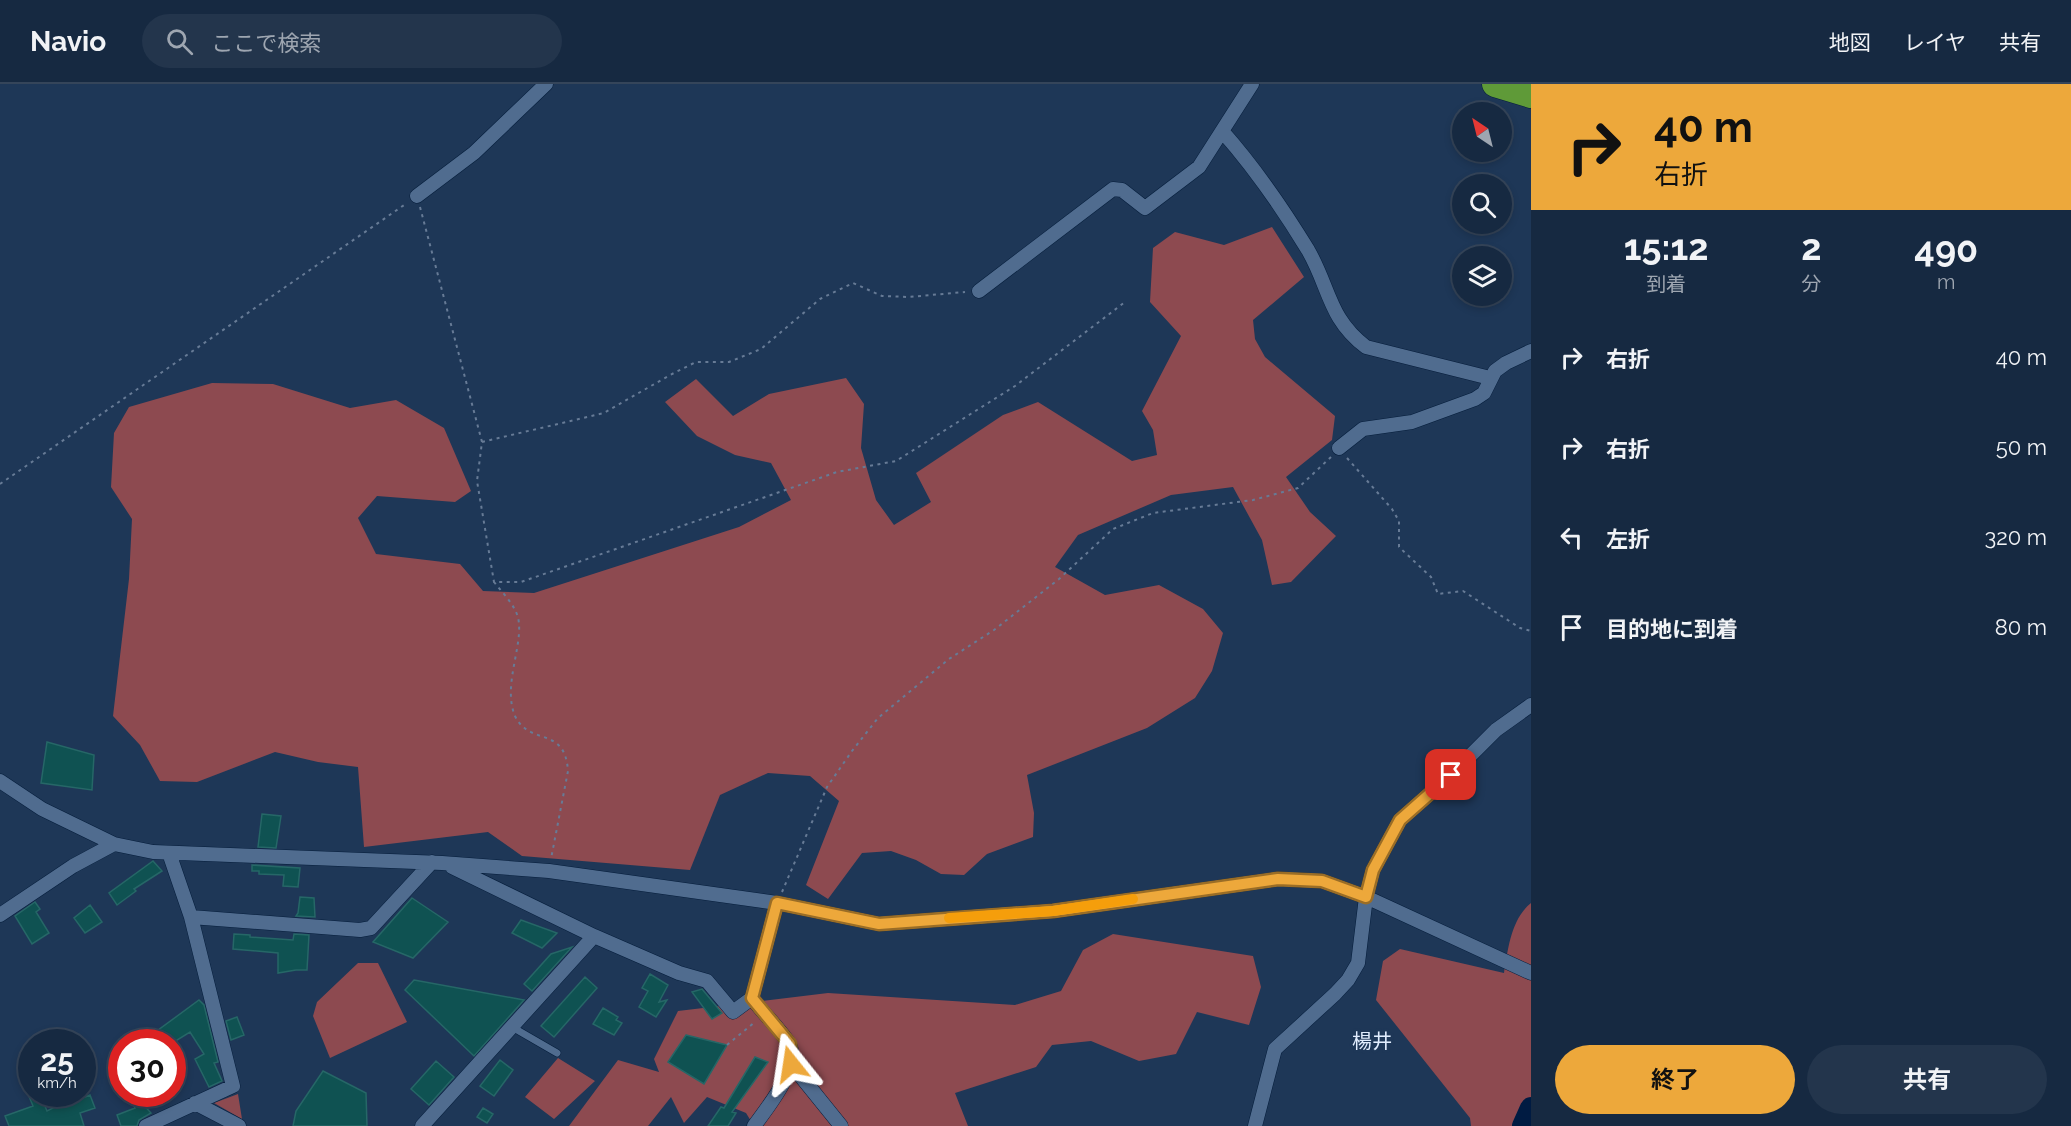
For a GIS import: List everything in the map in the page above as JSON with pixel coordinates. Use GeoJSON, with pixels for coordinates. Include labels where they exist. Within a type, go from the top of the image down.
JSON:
{"type":"FeatureCollection","features":[{"type":"Feature","properties":{"kind":"highway"},"geometry":{"type":"LineString","coordinates":[[1495,84],[1531,95]]}},
{"type":"Feature","properties":{"kind":"street"},"geometry":{"type":"LineString","coordinates":[[417,196],[474,153],[546,84]]}},
{"type":"Feature","properties":{"kind":"street"},"geometry":{"type":"LineString","coordinates":[[979,291],[1113,189],[1122,190],[1145,208],[1199,167],[1252,84]]}},
{"type":"Feature","properties":{"kind":"street"},"geometry":{"type":"LineString","coordinates":[[1222,131],[1268,189],[1307,250],[1319,273],[1332,309],[1351,335],[1366,346],[1490,378]]}},
{"type":"Feature","properties":{"kind":"street"},"geometry":{"type":"LineString","coordinates":[[1339,448],[1363,429],[1413,422],[1475,399],[1484,393],[1495,370],[1531,351]]}},
{"type":"Feature","properties":{"kind":"street"},"geometry":{"type":"LineString","coordinates":[[1255,1126],[1275,1049],[1335,994],[1348,980],[1358,963],[1366,897],[1373,870],[1400,820],[1451,775],[1496,730],[1531,705]]}},
{"type":"Feature","properties":{"kind":"street"},"geometry":{"type":"LineString","coordinates":[[0,781],[42,809],[114,844],[169,853],[437,862],[549,871],[777,903],[879,924],[1053,911],[1278,879],[1322,881],[1366,897],[1531,973]]}},
{"type":"Feature","properties":{"kind":"street"},"geometry":{"type":"LineString","coordinates":[[0,915],[73,866],[114,844]]}},
{"type":"Feature","properties":{"kind":"street"},"geometry":{"type":"LineString","coordinates":[[146,1126],[233,1086],[191,917],[169,853]]}},
{"type":"Feature","properties":{"kind":"street"},"geometry":{"type":"LineString","coordinates":[[437,862],[594,936],[679,973],[707,981],[733,1012],[752,998],[777,903]]}},
{"type":"Feature","properties":{"kind":"street"},"geometry":{"type":"LineString","coordinates":[[191,917],[360,930],[371,928],[437,862]]}},
{"type":"Feature","properties":{"kind":"street"},"geometry":{"type":"LineString","coordinates":[[428,1124],[594,936]]}},
{"type":"Feature","properties":{"kind":"street"},"geometry":{"type":"LineString","coordinates":[[752,998],[790,1044],[791,1064],[776,1094],[754,1126]]}},
{"type":"Feature","properties":{"kind":"street"},"geometry":{"type":"LineString","coordinates":[[791,1064],[841,1126]]}},
{"type":"Feature","properties":{"kind":"street"},"geometry":{"type":"LineString","coordinates":[[195,1103],[239,1126]]}},
{"type":"Feature","properties":{"kind":"lane"},"geometry":{"type":"LineString","coordinates":[[512,1027],[557,1053]]}},
{"type":"Feature","properties":{"kind":"path"},"geometry":{"type":"LineString","coordinates":[[0,484],[417,196],[482,442],[477,481],[494,582],[516,613],[518,636],[512,674],[511,703],[518,721],[533,733],[561,746],[567,756],[568,771],[549,871]]}},
{"type":"Feature","properties":{"kind":"path"},"geometry":{"type":"LineString","coordinates":[[482,442],[604,413],[696,362],[729,362],[761,349],[820,299],[853,283],[882,296],[909,297],[979,291]]}},
{"type":"Feature","properties":{"kind":"path"},"geometry":{"type":"LineString","coordinates":[[494,582],[521,582],[837,472],[896,461],[1015,386],[1125,302]]}},
{"type":"Feature","properties":{"kind":"path"},"geometry":{"type":"LineString","coordinates":[[777,903],[827,787],[878,718],[949,659],[994,630],[1059,579],[1113,529],[1153,513],[1252,500],[1298,488],[1339,448],[1392,509],[1399,521],[1399,547],[1431,577],[1438,594],[1463,591],[1520,628],[1531,631]]}},
{"type":"Feature","properties":{"kind":"path"},"geometry":{"type":"LineString","coordinates":[[727,1045],[764,1015]]}},
{"type":"Feature","properties":{"kind":"shaded area"},"geometry":{"type":"Polygon","coordinates":[[[1272,227],[1304,277],[1253,320],[1255,339],[1265,357],[1335,416],[1332,440],[1286,477],[1310,512],[1336,536],[1291,582],[1272,585],[1262,540],[1233,487],[1171,495],[1078,535],[1055,567],[1105,595],[1159,585],[1203,609],[1223,633],[1212,671],[1195,698],[1147,728],[1027,775],[1034,813],[1033,837],[987,854],[964,875],[941,874],[916,860],[891,851],[862,853],[828,899],[806,885],[839,801],[810,776],[768,773],[720,795],[690,870],[522,856],[488,832],[364,847],[358,767],[318,762],[275,752],[197,782],[160,781],[140,745],[113,716],[129,579],[132,519],[111,487],[114,433],[129,407],[212,383],[273,384],[350,408],[396,400],[444,428],[471,491],[455,502],[377,496],[358,518],[376,554],[460,564],[483,591],[534,593],[739,527],[791,500],[771,463],[735,455],[697,436],[665,402],[696,379],[733,416],[769,394],[846,378],[864,404],[861,448],[876,500],[894,525],[931,502],[916,473],[1003,415],[1038,402],[1132,461],[1157,455],[1153,430],[1142,411],[1181,336],[1150,302],[1153,248],[1175,232],[1224,245],[1272,227]]]}},
{"type":"Feature","properties":{"kind":"shaded area"},"geometry":{"type":"Polygon","coordinates":[[[1531,903],[1531,1126],[1471,1126],[1470,1118],[1376,1000],[1383,961],[1400,949],[1504,973],[1515,926],[1519,917],[1531,903]]]}},
{"type":"Feature","properties":{"kind":"shaded area"},"geometry":{"type":"Polygon","coordinates":[[[1113,934],[1253,956],[1261,987],[1249,1025],[1197,1012],[1176,1054],[1139,1061],[1091,1041],[1052,1045],[1036,1067],[955,1093],[968,1126],[754,1126],[746,1113],[707,1097],[684,1123],[671,1097],[648,1126],[569,1126],[618,1060],[659,1072],[654,1059],[678,1011],[828,993],[1015,1005],[1061,991],[1083,950],[1113,934]]]}},
{"type":"Feature","properties":{"kind":"shaded area"},"geometry":{"type":"Polygon","coordinates":[[[358,963],[378,963],[407,1022],[330,1058],[313,1016],[317,1002],[358,963]]]}},
{"type":"Feature","properties":{"kind":"shaded area"},"geometry":{"type":"Polygon","coordinates":[[[558,1058],[595,1081],[554,1119],[525,1097],[558,1058]]]}},
{"type":"Feature","properties":{"kind":"shaded area"},"geometry":{"type":"Polygon","coordinates":[[[238,1094],[242,1119],[214,1103],[238,1094]]]}},
{"type":"Feature","properties":{"kind":"building"},"geometry":{"type":"Polygon","coordinates":[[[47,742],[94,755],[92,790],[41,783],[47,742]]]}},
{"type":"Feature","properties":{"kind":"building"},"geometry":{"type":"Polygon","coordinates":[[[262,814],[281,816],[276,848],[258,847],[262,814]]]}},
{"type":"Feature","properties":{"kind":"building"},"geometry":{"type":"Polygon","coordinates":[[[153,861],[162,871],[134,889],[136,891],[117,905],[109,893],[153,861]]]}},
{"type":"Feature","properties":{"kind":"building"},"geometry":{"type":"Polygon","coordinates":[[[252,865],[300,868],[298,887],[283,886],[284,875],[259,874],[259,871],[252,871],[252,865]]]}},
{"type":"Feature","properties":{"kind":"building"},"geometry":{"type":"Polygon","coordinates":[[[300,897],[314,898],[315,917],[296,916],[300,897]]]}},
{"type":"Feature","properties":{"kind":"building"},"geometry":{"type":"Polygon","coordinates":[[[412,898],[448,922],[413,958],[373,942],[412,898]]]}},
{"type":"Feature","properties":{"kind":"building"},"geometry":{"type":"Polygon","coordinates":[[[35,902],[40,909],[36,912],[49,933],[32,944],[15,916],[35,902]]]}},
{"type":"Feature","properties":{"kind":"building"},"geometry":{"type":"Polygon","coordinates":[[[90,905],[102,922],[85,933],[74,918],[90,905]]]}},
{"type":"Feature","properties":{"kind":"building"},"geometry":{"type":"Polygon","coordinates":[[[521,920],[557,933],[542,948],[512,933],[521,920]]]}},
{"type":"Feature","properties":{"kind":"building"},"geometry":{"type":"Polygon","coordinates":[[[234,934],[293,940],[294,934],[309,935],[307,970],[278,973],[278,953],[233,949],[234,934]]]}},
{"type":"Feature","properties":{"kind":"building"},"geometry":{"type":"Polygon","coordinates":[[[572,947],[532,991],[524,984],[551,954],[572,947]]]}},
{"type":"Feature","properties":{"kind":"building"},"geometry":{"type":"Polygon","coordinates":[[[650,974],[668,985],[659,1002],[667,1000],[656,1017],[639,1007],[648,991],[642,988],[650,974]]]}},
{"type":"Feature","properties":{"kind":"building"},"geometry":{"type":"Polygon","coordinates":[[[585,977],[597,988],[554,1037],[541,1026],[585,977]]]}},
{"type":"Feature","properties":{"kind":"building"},"geometry":{"type":"Polygon","coordinates":[[[414,980],[524,1000],[474,1056],[405,990],[414,980]]]}},
{"type":"Feature","properties":{"kind":"building"},"geometry":{"type":"Polygon","coordinates":[[[702,989],[722,1013],[712,1019],[692,992],[702,989]]]}},
{"type":"Feature","properties":{"kind":"building"},"geometry":{"type":"Polygon","coordinates":[[[199,1000],[204,1005],[218,1062],[214,1063],[222,1081],[209,1087],[195,1059],[204,1054],[190,1032],[186,1034],[186,1029],[160,1029],[199,1000]]]}},
{"type":"Feature","properties":{"kind":"building"},"geometry":{"type":"Polygon","coordinates":[[[603,1008],[618,1017],[616,1020],[622,1023],[614,1035],[593,1024],[603,1008]]]}},
{"type":"Feature","properties":{"kind":"building"},"geometry":{"type":"Polygon","coordinates":[[[237,1017],[244,1035],[231,1040],[226,1021],[237,1017]]]}},
{"type":"Feature","properties":{"kind":"building"},"geometry":{"type":"Polygon","coordinates":[[[686,1035],[727,1045],[704,1084],[668,1062],[686,1035]]]}},
{"type":"Feature","properties":{"kind":"building"},"geometry":{"type":"Polygon","coordinates":[[[755,1057],[768,1062],[732,1112],[736,1113],[728,1126],[708,1126],[721,1107],[724,1108],[755,1057]]]}},
{"type":"Feature","properties":{"kind":"building"},"geometry":{"type":"Polygon","coordinates":[[[500,1060],[513,1070],[494,1096],[480,1086],[500,1060]]]}},
{"type":"Feature","properties":{"kind":"building"},"geometry":{"type":"Polygon","coordinates":[[[436,1061],[454,1077],[429,1105],[411,1089],[436,1061]]]}},
{"type":"Feature","properties":{"kind":"building"},"geometry":{"type":"Polygon","coordinates":[[[323,1071],[366,1093],[367,1126],[293,1126],[296,1111],[323,1071]]]}},
{"type":"Feature","properties":{"kind":"building"},"geometry":{"type":"Polygon","coordinates":[[[30,1107],[45,1107],[47,1111],[55,1107],[95,1108],[80,1113],[84,1126],[9,1126],[5,1116],[30,1107]]]}},
{"type":"Feature","properties":{"kind":"building"},"geometry":{"type":"Polygon","coordinates":[[[146,1107],[151,1113],[139,1120],[137,1126],[121,1126],[117,1115],[135,1108],[146,1107]]]}},
{"type":"Feature","properties":{"kind":"building"},"geometry":{"type":"Polygon","coordinates":[[[483,1108],[493,1114],[487,1123],[477,1117],[483,1108]]]}},
{"type":"Feature","properties":{"kind":"waterway"},"geometry":{"type":"LineString","coordinates":[[1523,1126],[1531,1108]]}},
{"type":"Feature","properties":{"kind":"slow traffic"},"geometry":{"type":"LineString","coordinates":[[949,918],[1053,911],[1133,899]]}},
{"type":"Feature","properties":{"kind":"district","name":"楊井"},"geometry":{"type":"Point","coordinates":[1372,1041]}},
{"type":"Feature","properties":{"kind":"route"},"geometry":{"type":"LineString","coordinates":[[791,1064],[790,1044],[752,998],[777,903],[879,924],[1053,911],[1278,879],[1322,881],[1366,897],[1373,870],[1400,820],[1451,775]]}}]}
